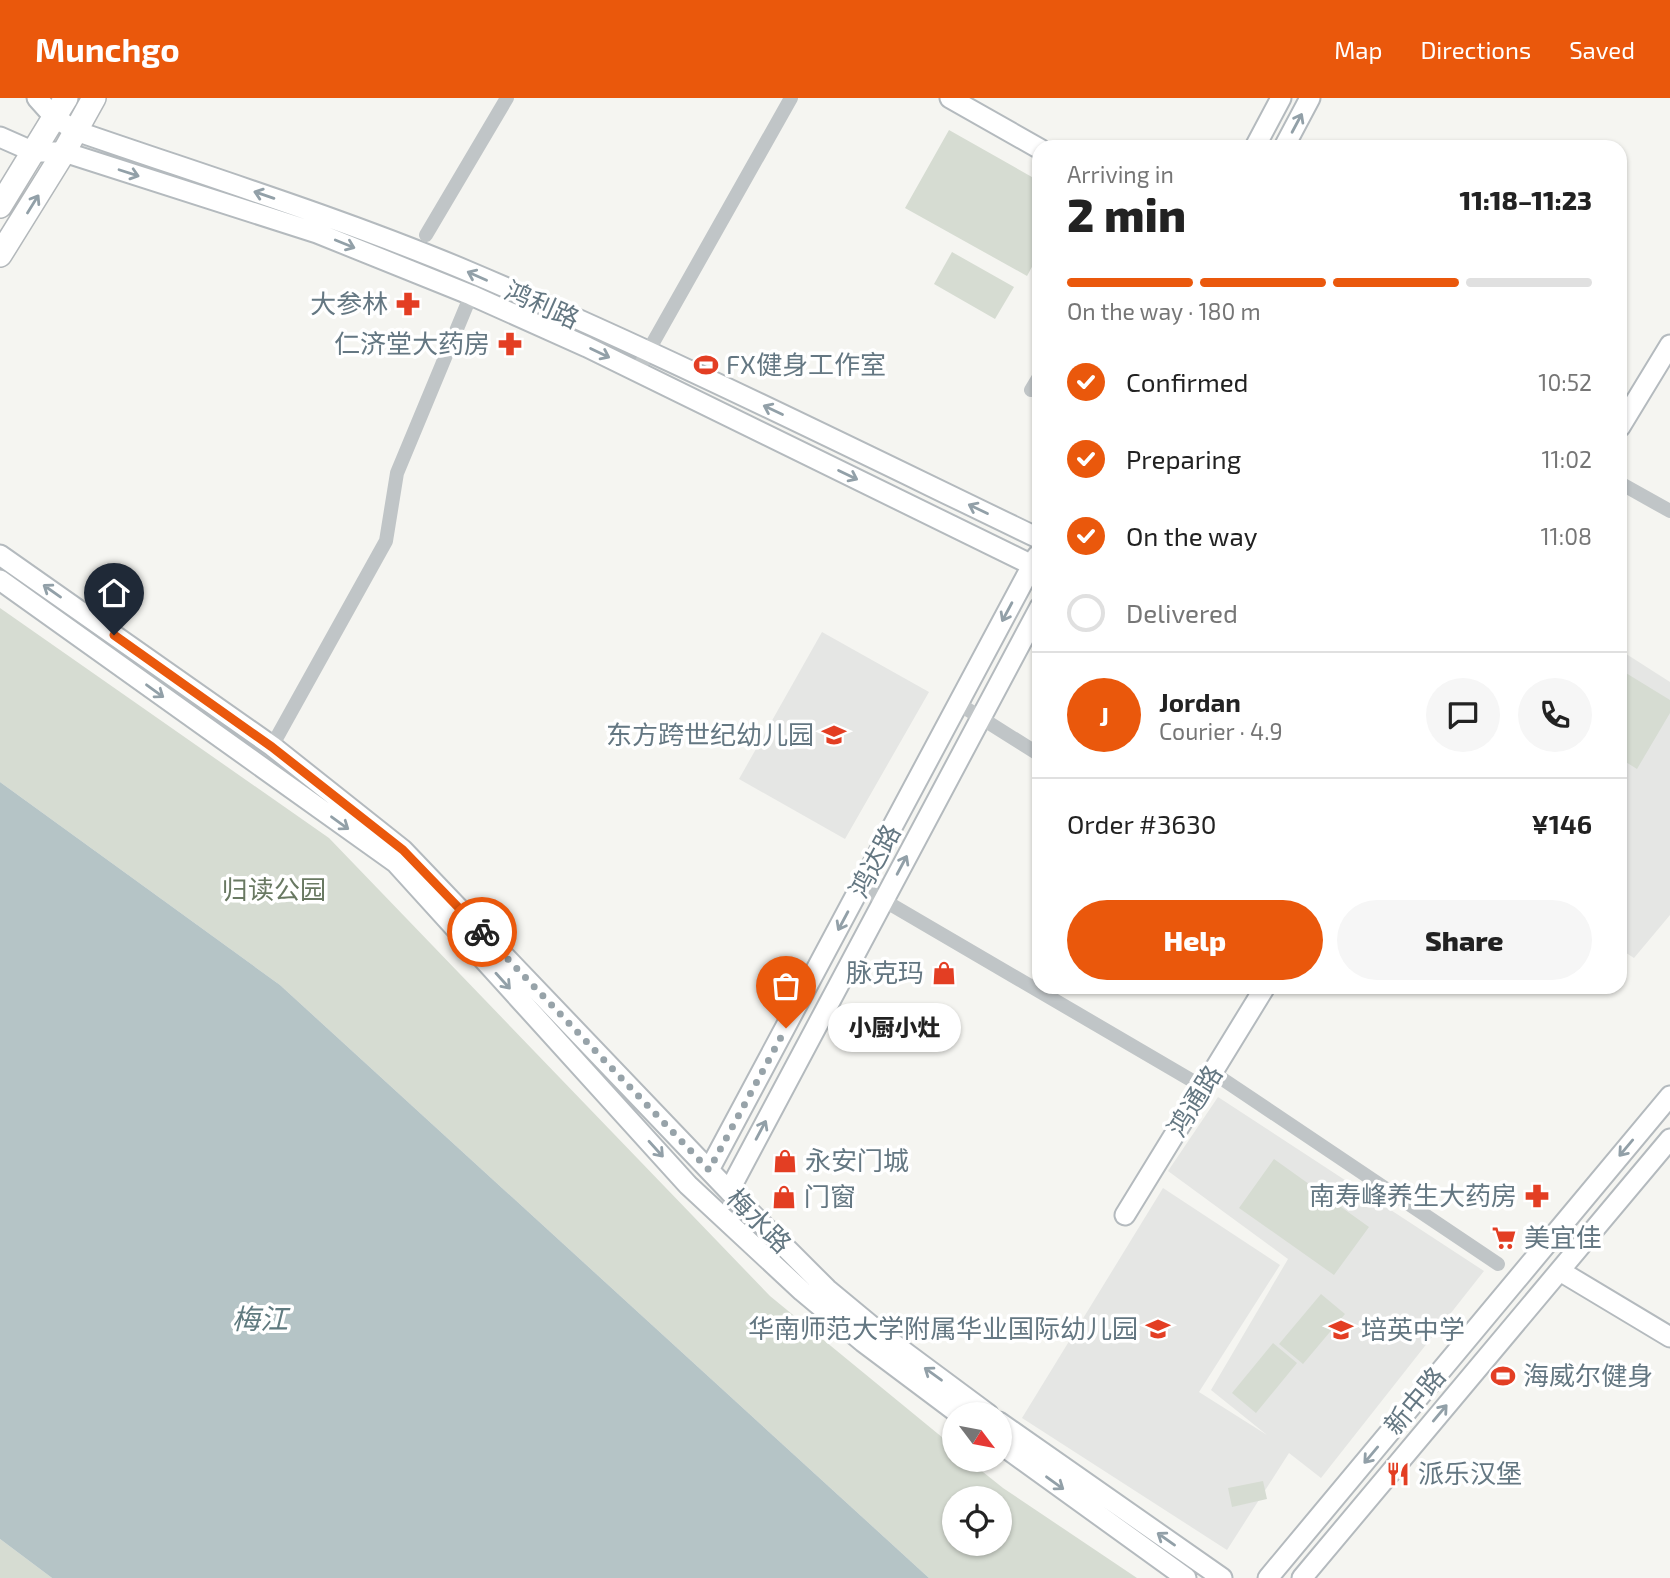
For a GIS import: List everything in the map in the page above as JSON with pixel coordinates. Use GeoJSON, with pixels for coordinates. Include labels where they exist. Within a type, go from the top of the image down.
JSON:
{"type":"FeatureCollection","features":[{"type":"Feature","properties":{"kind":"main road","name":"鸿利路"},"geometry":{"type":"LineString","coordinates":[[37,98],[60,108],[76,131],[328,217],[463,270],[648,352],[1032,535]]}},
{"type":"Feature","properties":{"kind":"main road"},"geometry":{"type":"LineString","coordinates":[[0,255],[94,98]]}},
{"type":"Feature","properties":{"kind":"main road"},"geometry":{"type":"LineString","coordinates":[[950,98],[1032,144]]}},
{"type":"Feature","properties":{"kind":"main road"},"geometry":{"type":"LineString","coordinates":[[1259,140],[1281,98]]}},
{"type":"Feature","properties":{"kind":"main road"},"geometry":{"type":"LineString","coordinates":[[1288,140],[1310,98]]}},
{"type":"Feature","properties":{"kind":"main road"},"geometry":{"type":"LineString","coordinates":[[0,205],[60,108]]}},
{"type":"Feature","properties":{"kind":"main road"},"geometry":{"type":"LineString","coordinates":[[0,137],[34,152]]}},
{"type":"Feature","properties":{"kind":"main road","name":"鸿利路"},"geometry":{"type":"LineString","coordinates":[[34,152],[64,152],[317,233],[471,295],[1032,560]]}},
{"type":"Feature","properties":{"kind":"main road"},"geometry":{"type":"LineString","coordinates":[[1627,416],[1670,345]]}},
{"type":"Feature","properties":{"kind":"main road","name":"梅水路"},"geometry":{"type":"LineString","coordinates":[[0,555],[272,747],[403,850],[729,1191],[827,1289],[891,1342],[972,1402]]}},
{"type":"Feature","properties":{"kind":"main road","name":"鸿达路"},"geometry":{"type":"LineString","coordinates":[[709,1170],[1032,571]]}},
{"type":"Feature","properties":{"kind":"main road","name":"梅水路"},"geometry":{"type":"LineString","coordinates":[[0,580],[396,863],[688,1185],[802,1291],[863,1342],[943,1402]]}},
{"type":"Feature","properties":{"kind":"main road","name":"鸿达路"},"geometry":{"type":"LineString","coordinates":[[729,1191],[1032,622]]}},
{"type":"Feature","properties":{"kind":"main road","name":"鸿通路"},"geometry":{"type":"LineString","coordinates":[[1125,1215],[1261,994]]}},
{"type":"Feature","properties":{"kind":"main road","name":"新中路"},"geometry":{"type":"LineString","coordinates":[[1268,1578],[1670,1096]]}},
{"type":"Feature","properties":{"kind":"main road","name":"新中路"},"geometry":{"type":"LineString","coordinates":[[1302,1578],[1670,1139]]}},
{"type":"Feature","properties":{"kind":"main road"},"geometry":{"type":"LineString","coordinates":[[1560,1270],[1670,1337]]}},
{"type":"Feature","properties":{"kind":"main road"},"geometry":{"type":"LineString","coordinates":[[1012,1431],[1223,1578]]}},
{"type":"Feature","properties":{"kind":"main road"},"geometry":{"type":"LineString","coordinates":[[1012,1452],[1186,1578]]}},
{"type":"Feature","properties":{"kind":"street"},"geometry":{"type":"LineString","coordinates":[[426,235],[507,98]]}},
{"type":"Feature","properties":{"kind":"street"},"geometry":{"type":"LineString","coordinates":[[637,371],[791,98]]}},
{"type":"Feature","properties":{"kind":"street"},"geometry":{"type":"LineString","coordinates":[[272,747],[386,541],[397,473],[471,295]]}},
{"type":"Feature","properties":{"kind":"street"},"geometry":{"type":"LineString","coordinates":[[1627,487],[1670,512]]}},
{"type":"Feature","properties":{"kind":"street"},"geometry":{"type":"LineString","coordinates":[[959,704],[1032,750]]}},
{"type":"Feature","properties":{"kind":"street"},"geometry":{"type":"LineString","coordinates":[[861,887],[1032,983]]}},
{"type":"Feature","properties":{"kind":"street"},"geometry":{"type":"LineString","coordinates":[[1052,994],[1208,1080],[1498,1264]]}},
{"type":"Feature","properties":{"kind":"shaded area","name":"东方跨世纪幼儿园"},"geometry":{"type":"Polygon","coordinates":[[[822,632],[929,692],[845,839],[739,779],[822,632]]]}},
{"type":"Feature","properties":{"kind":"shaded area"},"geometry":{"type":"Polygon","coordinates":[[[1627,654],[1670,682],[1670,915],[1634,958],[1627,954],[1627,654]]]}},
{"type":"Feature","properties":{"kind":"shaded area"},"geometry":{"type":"Polygon","coordinates":[[[1218,1097],[1484,1271],[1321,1478],[1289,1453],[1227,1550],[1022,1418],[1163,1188],[1280,1265],[1199,1392],[1267,1435],[1211,1390],[1288,1259],[1168,1171],[1218,1097]]]}},
{"type":"Feature","properties":{"kind":"green space"},"geometry":{"type":"Polygon","coordinates":[[[949,130],[1032,177],[1032,267],[1027,276],[905,208],[949,130]]]}},
{"type":"Feature","properties":{"kind":"green space"},"geometry":{"type":"Polygon","coordinates":[[[952,252],[1014,287],[995,319],[934,284],[952,252]]]}},
{"type":"Feature","properties":{"kind":"green space","name":"归读公园"},"geometry":{"type":"Polygon","coordinates":[[[0,608],[329,838],[770,1296],[942,1437],[942,1472],[983,1472],[1000,1486],[942,1486],[942,1556],[1012,1556],[1012,1494],[1137,1578],[929,1578],[280,985],[0,782],[0,608]]]}},
{"type":"Feature","properties":{"kind":"green space"},"geometry":{"type":"Polygon","coordinates":[[[1627,674],[1670,700],[1670,713],[1637,769],[1627,763],[1627,674]]]}},
{"type":"Feature","properties":{"kind":"green space"},"geometry":{"type":"Polygon","coordinates":[[[1274,1159],[1369,1227],[1334,1275],[1239,1208],[1274,1159]]]}},
{"type":"Feature","properties":{"kind":"green space"},"geometry":{"type":"Polygon","coordinates":[[[1321,1294],[1345,1314],[1303,1364],[1279,1344],[1321,1294]]]}},
{"type":"Feature","properties":{"kind":"green space"},"geometry":{"type":"Polygon","coordinates":[[[1273,1343],[1297,1363],[1256,1413],[1232,1393],[1273,1343]]]}},
{"type":"Feature","properties":{"kind":"green space"},"geometry":{"type":"Polygon","coordinates":[[[1263,1481],[1267,1499],[1232,1507],[1228,1488],[1263,1481]]]}},
{"type":"Feature","properties":{"kind":"green space"},"geometry":{"type":"Polygon","coordinates":[[[0,1539],[52,1578],[0,1578],[0,1539]]]}},
{"type":"Feature","properties":{"kind":"water","name":"梅江"},"geometry":{"type":"Polygon","coordinates":[[[0,782],[280,985],[929,1578],[52,1578],[0,1539],[0,782]]]}},
{"type":"Feature","properties":{"kind":"way so far"},"geometry":{"type":"LineString","coordinates":[[482,932],[709,1170],[786,1028]]}},
{"type":"Feature","properties":{"kind":"place","name":"大参林"},"geometry":{"type":"Point","coordinates":[408,304]}},
{"type":"Feature","properties":{"kind":"place","name":"仁济堂大药房"},"geometry":{"type":"Point","coordinates":[510,344]}},
{"type":"Feature","properties":{"kind":"place","name":"FX健身工作室"},"geometry":{"type":"Point","coordinates":[706,365]}},
{"type":"Feature","properties":{"kind":"place","name":"东方跨世纪幼儿园"},"geometry":{"type":"Point","coordinates":[834,735]}},
{"type":"Feature","properties":{"kind":"place","name":"脉克玛"},"geometry":{"type":"Point","coordinates":[944,973]}},
{"type":"Feature","properties":{"kind":"place","name":"小厨小灶"},"geometry":{"type":"Point","coordinates":[786,1028]}},
{"type":"Feature","properties":{"kind":"place","name":"永安门城"},"geometry":{"type":"Point","coordinates":[785,1161]}},
{"type":"Feature","properties":{"kind":"place","name":"南寿峰养生大药房"},"geometry":{"type":"Point","coordinates":[1537,1196]}},
{"type":"Feature","properties":{"kind":"place","name":"门窗"},"geometry":{"type":"Point","coordinates":[784,1197]}},
{"type":"Feature","properties":{"kind":"place","name":"美宜佳"},"geometry":{"type":"Point","coordinates":[1504,1238]}},
{"type":"Feature","properties":{"kind":"place","name":"华南师范大学附属华业国际幼儿园"},"geometry":{"type":"Point","coordinates":[1158,1329]}},
{"type":"Feature","properties":{"kind":"place","name":"培英中学"},"geometry":{"type":"Point","coordinates":[1341,1330]}},
{"type":"Feature","properties":{"kind":"place","name":"海威尔健身"},"geometry":{"type":"Point","coordinates":[1503,1376]}},
{"type":"Feature","properties":{"kind":"place","name":"派乐汉堡"},"geometry":{"type":"Point","coordinates":[1398,1474]}},
{"type":"Feature","properties":{"kind":"route"},"geometry":{"type":"LineString","coordinates":[[114,635],[272,747],[403,850],[482,932]]}}]}
